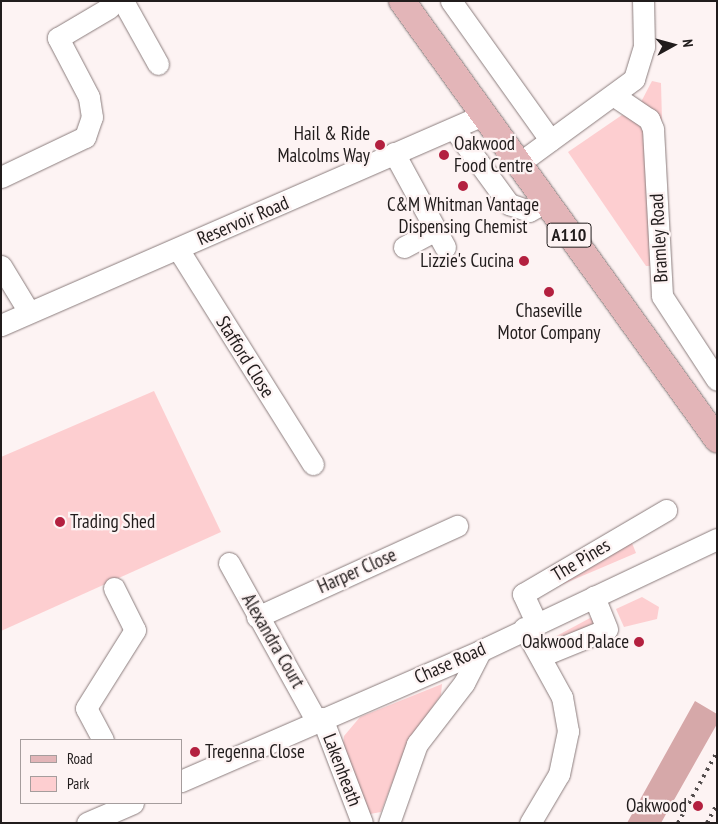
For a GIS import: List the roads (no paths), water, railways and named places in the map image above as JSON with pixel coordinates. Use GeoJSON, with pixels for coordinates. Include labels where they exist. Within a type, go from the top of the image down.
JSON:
{"type":"FeatureCollection","features":[{"type":"Feature","properties":{"kind":"main road","name":"A110"},"geometry":{"type":"LineString","coordinates":[[402,1],[717,439]]}},
{"type":"Feature","properties":{"kind":"street"},"geometry":{"type":"LineString","coordinates":[[451,1],[550,140]]}},
{"type":"Feature","properties":{"kind":"street"},"geometry":{"type":"LineString","coordinates":[[518,164],[550,140],[616,97],[641,65],[643,1]]}},
{"type":"Feature","properties":{"kind":"street"},"geometry":{"type":"LineString","coordinates":[[1,177],[85,138],[92,117],[89,96],[58,38],[115,3],[158,64]]}},
{"type":"Feature","properties":{"kind":"street","name":"Bramley Road"},"geometry":{"type":"LineString","coordinates":[[616,97],[648,119],[653,129],[662,296],[717,380]]}},
{"type":"Feature","properties":{"kind":"street","name":"Reservoir Road"},"geometry":{"type":"LineString","coordinates":[[1,325],[394,153],[455,130],[483,115]]}},
{"type":"Feature","properties":{"kind":"street"},"geometry":{"type":"LineString","coordinates":[[455,130],[509,204],[529,210],[545,202]]}},
{"type":"Feature","properties":{"kind":"street"},"geometry":{"type":"LineString","coordinates":[[394,153],[440,238],[404,248]]}},
{"type":"Feature","properties":{"kind":"street","name":"Stafford Close"},"geometry":{"type":"LineString","coordinates":[[178,249],[313,464]]}},
{"type":"Feature","properties":{"kind":"street"},"geometry":{"type":"LineString","coordinates":[[1,266],[29,312]]}},
{"type":"Feature","properties":{"kind":"street","name":"The Pines"},"geometry":{"type":"LineString","coordinates":[[530,625],[522,594],[666,510]]}},
{"type":"Feature","properties":{"kind":"street","name":"Harper Close"},"geometry":{"type":"LineString","coordinates":[[257,617],[457,526]]}},
{"type":"Feature","properties":{"kind":"street","name":"Chase Road"},"geometry":{"type":"LineString","coordinates":[[182,781],[319,719],[480,651],[530,625],[717,539]]}},
{"type":"Feature","properties":{"kind":"street","name":"Alexandra Court"},"geometry":{"type":"LineString","coordinates":[[229,563],[257,617],[319,719]]}},
{"type":"Feature","properties":{"kind":"street"},"geometry":{"type":"LineString","coordinates":[[102,739],[86,708],[135,630],[114,588]]}},
{"type":"Feature","properties":{"kind":"street"},"geometry":{"type":"LineString","coordinates":[[541,656],[607,629],[594,596]]}},
{"type":"Feature","properties":{"kind":"street"},"geometry":{"type":"LineString","coordinates":[[530,625],[541,656],[562,697],[568,731],[559,774],[530,823]]}},
{"type":"Feature","properties":{"kind":"street"},"geometry":{"type":"LineString","coordinates":[[390,823],[417,744],[464,683],[480,651]]}},
{"type":"Feature","properties":{"kind":"street","name":"Lakenheath"},"geometry":{"type":"LineString","coordinates":[[319,719],[362,823]]}},
{"type":"Feature","properties":{"kind":"street"},"geometry":{"type":"LineString","coordinates":[[87,823],[131,804]]}},
{"type":"Feature","properties":{"kind":"railway"},"geometry":{"type":"LineString","coordinates":[[678,823],[717,752]]}},
{"type":"Feature","properties":{"kind":"railway"},"geometry":{"type":"LineString","coordinates":[[707,823],[717,804]]}},
{"type":"Feature","properties":{"kind":"place","name":"Hail & Ride Malcolms Way"},"geometry":{"type":"Point","coordinates":[380,145]}},
{"type":"Feature","properties":{"kind":"place","name":"Oakwood Food Centre"},"geometry":{"type":"Point","coordinates":[444,155]}},
{"type":"Feature","properties":{"kind":"place","name":"C&M Whitman Vantage Dispensing Chemist"},"geometry":{"type":"Point","coordinates":[463,186]}},
{"type":"Feature","properties":{"kind":"place","name":"Lizzie's Cucina"},"geometry":{"type":"Point","coordinates":[524,261]}},
{"type":"Feature","properties":{"kind":"place","name":"Chaseville Motor Company"},"geometry":{"type":"Point","coordinates":[549,292]}},
{"type":"Feature","properties":{"kind":"place","name":"Trading Shed"},"geometry":{"type":"Point","coordinates":[60,522]}},
{"type":"Feature","properties":{"kind":"place","name":"Oakwood Palace"},"geometry":{"type":"Point","coordinates":[639,642]}},
{"type":"Feature","properties":{"kind":"place","name":"Tregenna Close"},"geometry":{"type":"Point","coordinates":[195,752]}},
{"type":"Feature","properties":{"kind":"place","name":"Oakwood"},"geometry":{"type":"Point","coordinates":[698,806]}}]}
